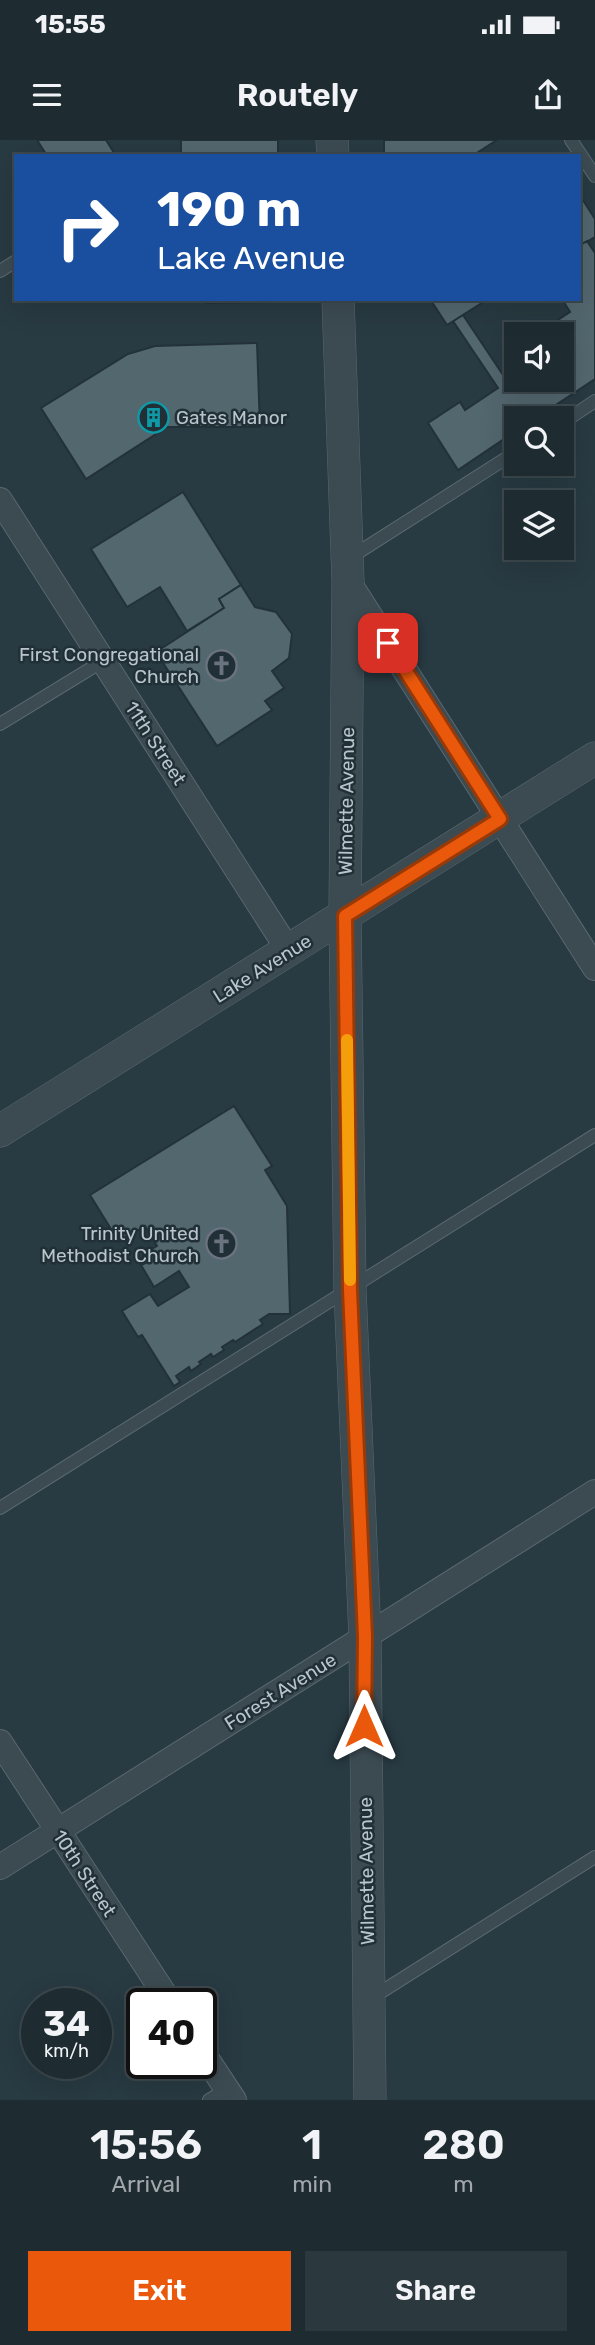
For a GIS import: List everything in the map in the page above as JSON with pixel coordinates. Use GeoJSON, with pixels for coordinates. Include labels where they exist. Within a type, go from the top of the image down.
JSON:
{"type":"FeatureCollection","features":[{"type":"Feature","properties":{"kind":"street","name":"Wilmette Avenue"},"geometry":{"type":"LineString","coordinates":[[338,301],[348,570],[345,916],[350,1290],[365,1637],[370,2100]]}},
{"type":"Feature","properties":{"kind":"street","name":"11th Street"},"geometry":{"type":"LineString","coordinates":[[0,500],[289,951]]}},
{"type":"Feature","properties":{"kind":"street"},"geometry":{"type":"LineString","coordinates":[[348,570],[500,819],[595,968]]}},
{"type":"Feature","properties":{"kind":"street","name":"Lake Avenue"},"geometry":{"type":"LineString","coordinates":[[0,1131],[595,758]]}},
{"type":"Feature","properties":{"kind":"street","name":"Forest Avenue"},"geometry":{"type":"LineString","coordinates":[[0,1867],[595,1492]]}},
{"type":"Feature","properties":{"kind":"street","name":"10th Street"},"geometry":{"type":"LineString","coordinates":[[0,1742],[160,1988]]}},
{"type":"Feature","properties":{"kind":"street"},"geometry":{"type":"LineString","coordinates":[[215,2079],[223,2096]]}},
{"type":"Feature","properties":{"kind":"lane"},"geometry":{"type":"LineString","coordinates":[[581,155],[595,176]]}},
{"type":"Feature","properties":{"kind":"lane"},"geometry":{"type":"LineString","coordinates":[[574,415],[595,401]]}},
{"type":"Feature","properties":{"kind":"lane"},"geometry":{"type":"LineString","coordinates":[[348,570],[504,460]]}},
{"type":"Feature","properties":{"kind":"lane"},"geometry":{"type":"LineString","coordinates":[[0,724],[103,661]]}},
{"type":"Feature","properties":{"kind":"lane"},"geometry":{"type":"LineString","coordinates":[[0,1508],[595,1135]]}},
{"type":"Feature","properties":{"kind":"lane"},"geometry":{"type":"LineString","coordinates":[[368,2000],[595,1857]]}},
{"type":"Feature","properties":{"kind":"building"},"geometry":{"type":"Polygon","coordinates":[[[37,140],[106,140],[115,154],[46,154],[37,140]]]}},
{"type":"Feature","properties":{"kind":"building"},"geometry":{"type":"Polygon","coordinates":[[[181,140],[278,140],[278,154],[181,154],[181,140]]]}},
{"type":"Feature","properties":{"kind":"building"},"geometry":{"type":"Polygon","coordinates":[[[384,140],[497,140],[475,154],[384,154],[384,140]]]}},
{"type":"Feature","properties":{"kind":"building"},"geometry":{"type":"Polygon","coordinates":[[[581,197],[595,219],[595,237],[581,245],[581,197]]]}},
{"type":"Feature","properties":{"kind":"building"},"geometry":{"type":"Polygon","coordinates":[[[587,241],[595,253],[595,379],[554,406],[504,406],[504,439],[458,470],[428,423],[460,402],[465,410],[498,388],[453,321],[463,315],[504,376],[504,392],[574,392],[574,322],[555,322],[570,312],[563,301],[581,301],[581,245],[587,241]]]}},
{"type":"Feature","properties":{"kind":"building"},"geometry":{"type":"Polygon","coordinates":[[[206,301],[276,301],[276,302],[206,301]]]}},
{"type":"Feature","properties":{"kind":"building"},"geometry":{"type":"Polygon","coordinates":[[[431,301],[485,301],[447,325],[431,301]]]}},
{"type":"Feature","properties":{"kind":"building","name":"Gates Manor"},"geometry":{"type":"Polygon","coordinates":[[[257,343],[260,427],[167,427],[86,479],[41,408],[128,354],[155,346],[257,343]]]}},
{"type":"Feature","properties":{"kind":"building"},"geometry":{"type":"Polygon","coordinates":[[[183,492],[241,585],[219,599],[224,608],[187,631],[160,587],[127,607],[91,549],[183,492]]]}},
{"type":"Feature","properties":{"kind":"building","name":"First Congregational Church"},"geometry":{"type":"Polygon","coordinates":[[[241,585],[255,607],[276,612],[292,634],[289,658],[272,671],[284,688],[265,701],[272,710],[217,746],[156,652],[224,608],[219,599],[241,585]]]}},
{"type":"Feature","properties":{"kind":"building","name":"Trinity United Methodist Church"},"geometry":{"type":"Polygon","coordinates":[[[234,1106],[272,1166],[265,1170],[287,1206],[290,1314],[269,1314],[260,1320],[263,1324],[222,1347],[224,1350],[213,1357],[211,1354],[191,1371],[189,1367],[176,1376],[180,1382],[174,1386],[142,1335],[138,1337],[122,1311],[150,1294],[158,1306],[189,1287],[179,1271],[154,1287],[141,1265],[148,1262],[143,1254],[157,1246],[145,1226],[119,1242],[90,1195],[234,1106]]]}},
{"type":"Feature","properties":{"kind":"slow traffic"},"geometry":{"type":"LineString","coordinates":[[347,1040],[350,1280]]}},
{"type":"Feature","properties":{"kind":"place","name":"Gates Manor"},"geometry":{"type":"Point","coordinates":[153,417]}},
{"type":"Feature","properties":{"kind":"place","name":"First Congregational Church"},"geometry":{"type":"Point","coordinates":[222,665]}},
{"type":"Feature","properties":{"kind":"place","name":"Trinity United Methodist Church"},"geometry":{"type":"Point","coordinates":[222,1244]}},
{"type":"Feature","properties":{"kind":"route"},"geometry":{"type":"LineString","coordinates":[[364,1726],[365,1637],[350,1290],[345,916],[500,819],[388,643]]}}]}
